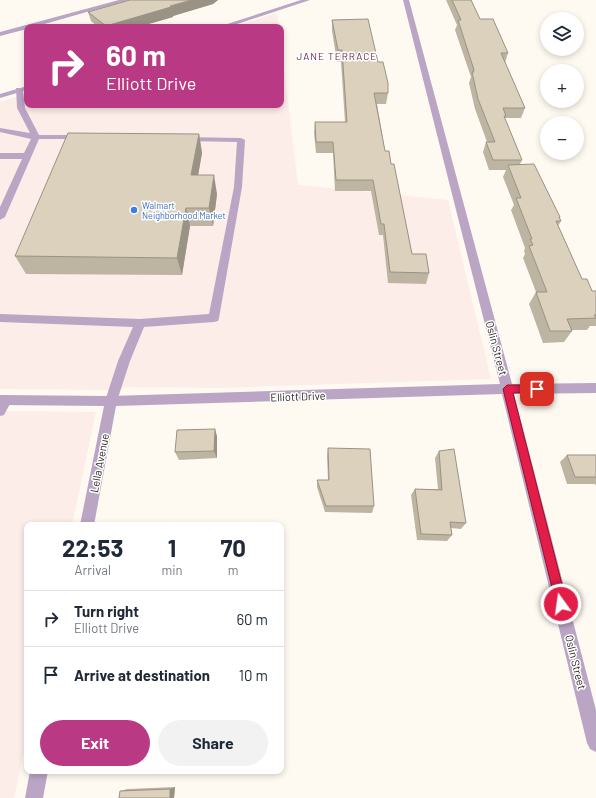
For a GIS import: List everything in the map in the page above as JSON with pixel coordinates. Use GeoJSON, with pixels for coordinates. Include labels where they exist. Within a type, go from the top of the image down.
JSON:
{"type":"FeatureCollection","features":[{"type":"Feature","properties":{"kind":"street"},"geometry":{"type":"LineString","coordinates":[[38,24],[126,0]]}},
{"type":"Feature","properties":{"kind":"street"},"geometry":{"type":"LineString","coordinates":[[231,24],[307,0]]}},
{"type":"Feature","properties":{"kind":"street","name":"Oslin Street"},"geometry":{"type":"LineString","coordinates":[[406,0],[507,389],[596,743]]}},
{"type":"Feature","properties":{"kind":"street"},"geometry":{"type":"LineString","coordinates":[[0,34],[24,28]]}},
{"type":"Feature","properties":{"kind":"street"},"geometry":{"type":"LineString","coordinates":[[0,96],[23,89],[21,108],[36,137]]}},
{"type":"Feature","properties":{"kind":"street"},"geometry":{"type":"LineString","coordinates":[[0,130],[36,137],[91,138]]}},
{"type":"Feature","properties":{"kind":"street"},"geometry":{"type":"LineString","coordinates":[[0,217],[36,137]]}},
{"type":"Feature","properties":{"kind":"street"},"geometry":{"type":"LineString","coordinates":[[0,318],[140,323],[214,318],[238,187],[241,140],[178,139]]}},
{"type":"Feature","properties":{"kind":"street"},"geometry":{"type":"LineString","coordinates":[[0,156],[28,156]]}},
{"type":"Feature","properties":{"kind":"street","name":"Lella Avenue"},"geometry":{"type":"LineString","coordinates":[[88,522],[112,401],[124,361],[140,323]]}},
{"type":"Feature","properties":{"kind":"street","name":"Elliott Drive"},"geometry":{"type":"LineString","coordinates":[[3,400],[112,401],[507,389],[596,388]]}},
{"type":"Feature","properties":{"kind":"street"},"geometry":{"type":"LineString","coordinates":[[0,411],[3,400]]}},
{"type":"Feature","properties":{"kind":"street"},"geometry":{"type":"LineString","coordinates":[[34,798],[39,774]]}},
{"type":"Feature","properties":{"kind":"shaded area"},"geometry":{"type":"Polygon","coordinates":[[[277,13],[279,24],[242,24],[277,13]]]}},
{"type":"Feature","properties":{"kind":"shaded area"},"geometry":{"type":"Polygon","coordinates":[[[284,68],[298,185],[448,200],[491,379],[215,388],[124,387],[123,389],[115,390],[0,389],[0,102],[24,94],[24,108],[284,108],[284,68]]]}},
{"type":"Feature","properties":{"kind":"shaded area"},"geometry":{"type":"Polygon","coordinates":[[[0,411],[96,412],[73,522],[24,522],[24,752],[14,798],[0,798],[0,411]]]}},
{"type":"Feature","properties":{"kind":"building"},"geometry":{"type":"Polygon","coordinates":[[[130,0],[192,0],[113,24],[103,24],[88,12],[130,0]]]}},
{"type":"Feature","properties":{"kind":"building"},"geometry":{"type":"Polygon","coordinates":[[[452,0],[471,0],[480,19],[493,19],[508,53],[501,53],[525,108],[503,108],[506,116],[504,116],[522,160],[493,160],[486,142],[495,142],[478,99],[472,72],[474,72],[474,70],[458,20],[461,20],[452,0]]]}},
{"type":"Feature","properties":{"kind":"building"},"geometry":{"type":"Polygon","coordinates":[[[368,19],[378,62],[383,62],[388,83],[388,93],[374,93],[385,151],[389,151],[391,164],[394,164],[412,254],[426,254],[429,273],[390,272],[384,224],[381,224],[373,180],[336,180],[333,142],[316,142],[315,122],[347,122],[342,50],[338,50],[332,20],[368,19]]]}},
{"type":"Feature","properties":{"kind":"building","name":"Walmart Neighborhood Market"},"geometry":{"type":"Polygon","coordinates":[[[68,133],[199,134],[191,175],[214,175],[209,208],[186,208],[177,258],[15,256],[68,133]]]}},
{"type":"Feature","properties":{"kind":"building"},"geometry":{"type":"Polygon","coordinates":[[[534,164],[560,217],[561,221],[556,221],[582,279],[587,279],[592,291],[596,291],[596,315],[594,315],[596,318],[567,319],[572,331],[550,331],[536,292],[547,292],[529,246],[533,245],[530,239],[532,239],[516,198],[521,198],[508,165],[534,164]]]}},
{"type":"Feature","properties":{"kind":"building"},"geometry":{"type":"Polygon","coordinates":[[[215,429],[214,451],[175,452],[177,430],[215,429]]]}},
{"type":"Feature","properties":{"kind":"building"},"geometry":{"type":"Polygon","coordinates":[[[328,448],[370,449],[374,506],[326,506],[317,480],[329,480],[328,448]]]}},
{"type":"Feature","properties":{"kind":"building"},"geometry":{"type":"Polygon","coordinates":[[[454,449],[466,523],[450,522],[452,535],[421,534],[415,489],[442,490],[439,451],[454,449]]]}},
{"type":"Feature","properties":{"kind":"building"},"geometry":{"type":"Polygon","coordinates":[[[567,455],[596,455],[596,477],[575,477],[567,455]]]}},
{"type":"Feature","properties":{"kind":"building"},"geometry":{"type":"Polygon","coordinates":[[[170,789],[170,798],[119,798],[120,791],[170,789]]]}},
{"type":"Feature","properties":{"kind":"place","name":"Walmart Neighborhood Market"},"geometry":{"type":"Point","coordinates":[134,210]}},
{"type":"Feature","properties":{"kind":"district","name":"JANE TERRACE"},"geometry":{"type":"Point","coordinates":[337,56]}},
{"type":"Feature","properties":{"kind":"route"},"geometry":{"type":"LineString","coordinates":[[537,389],[507,389],[561,604]]}}]}
